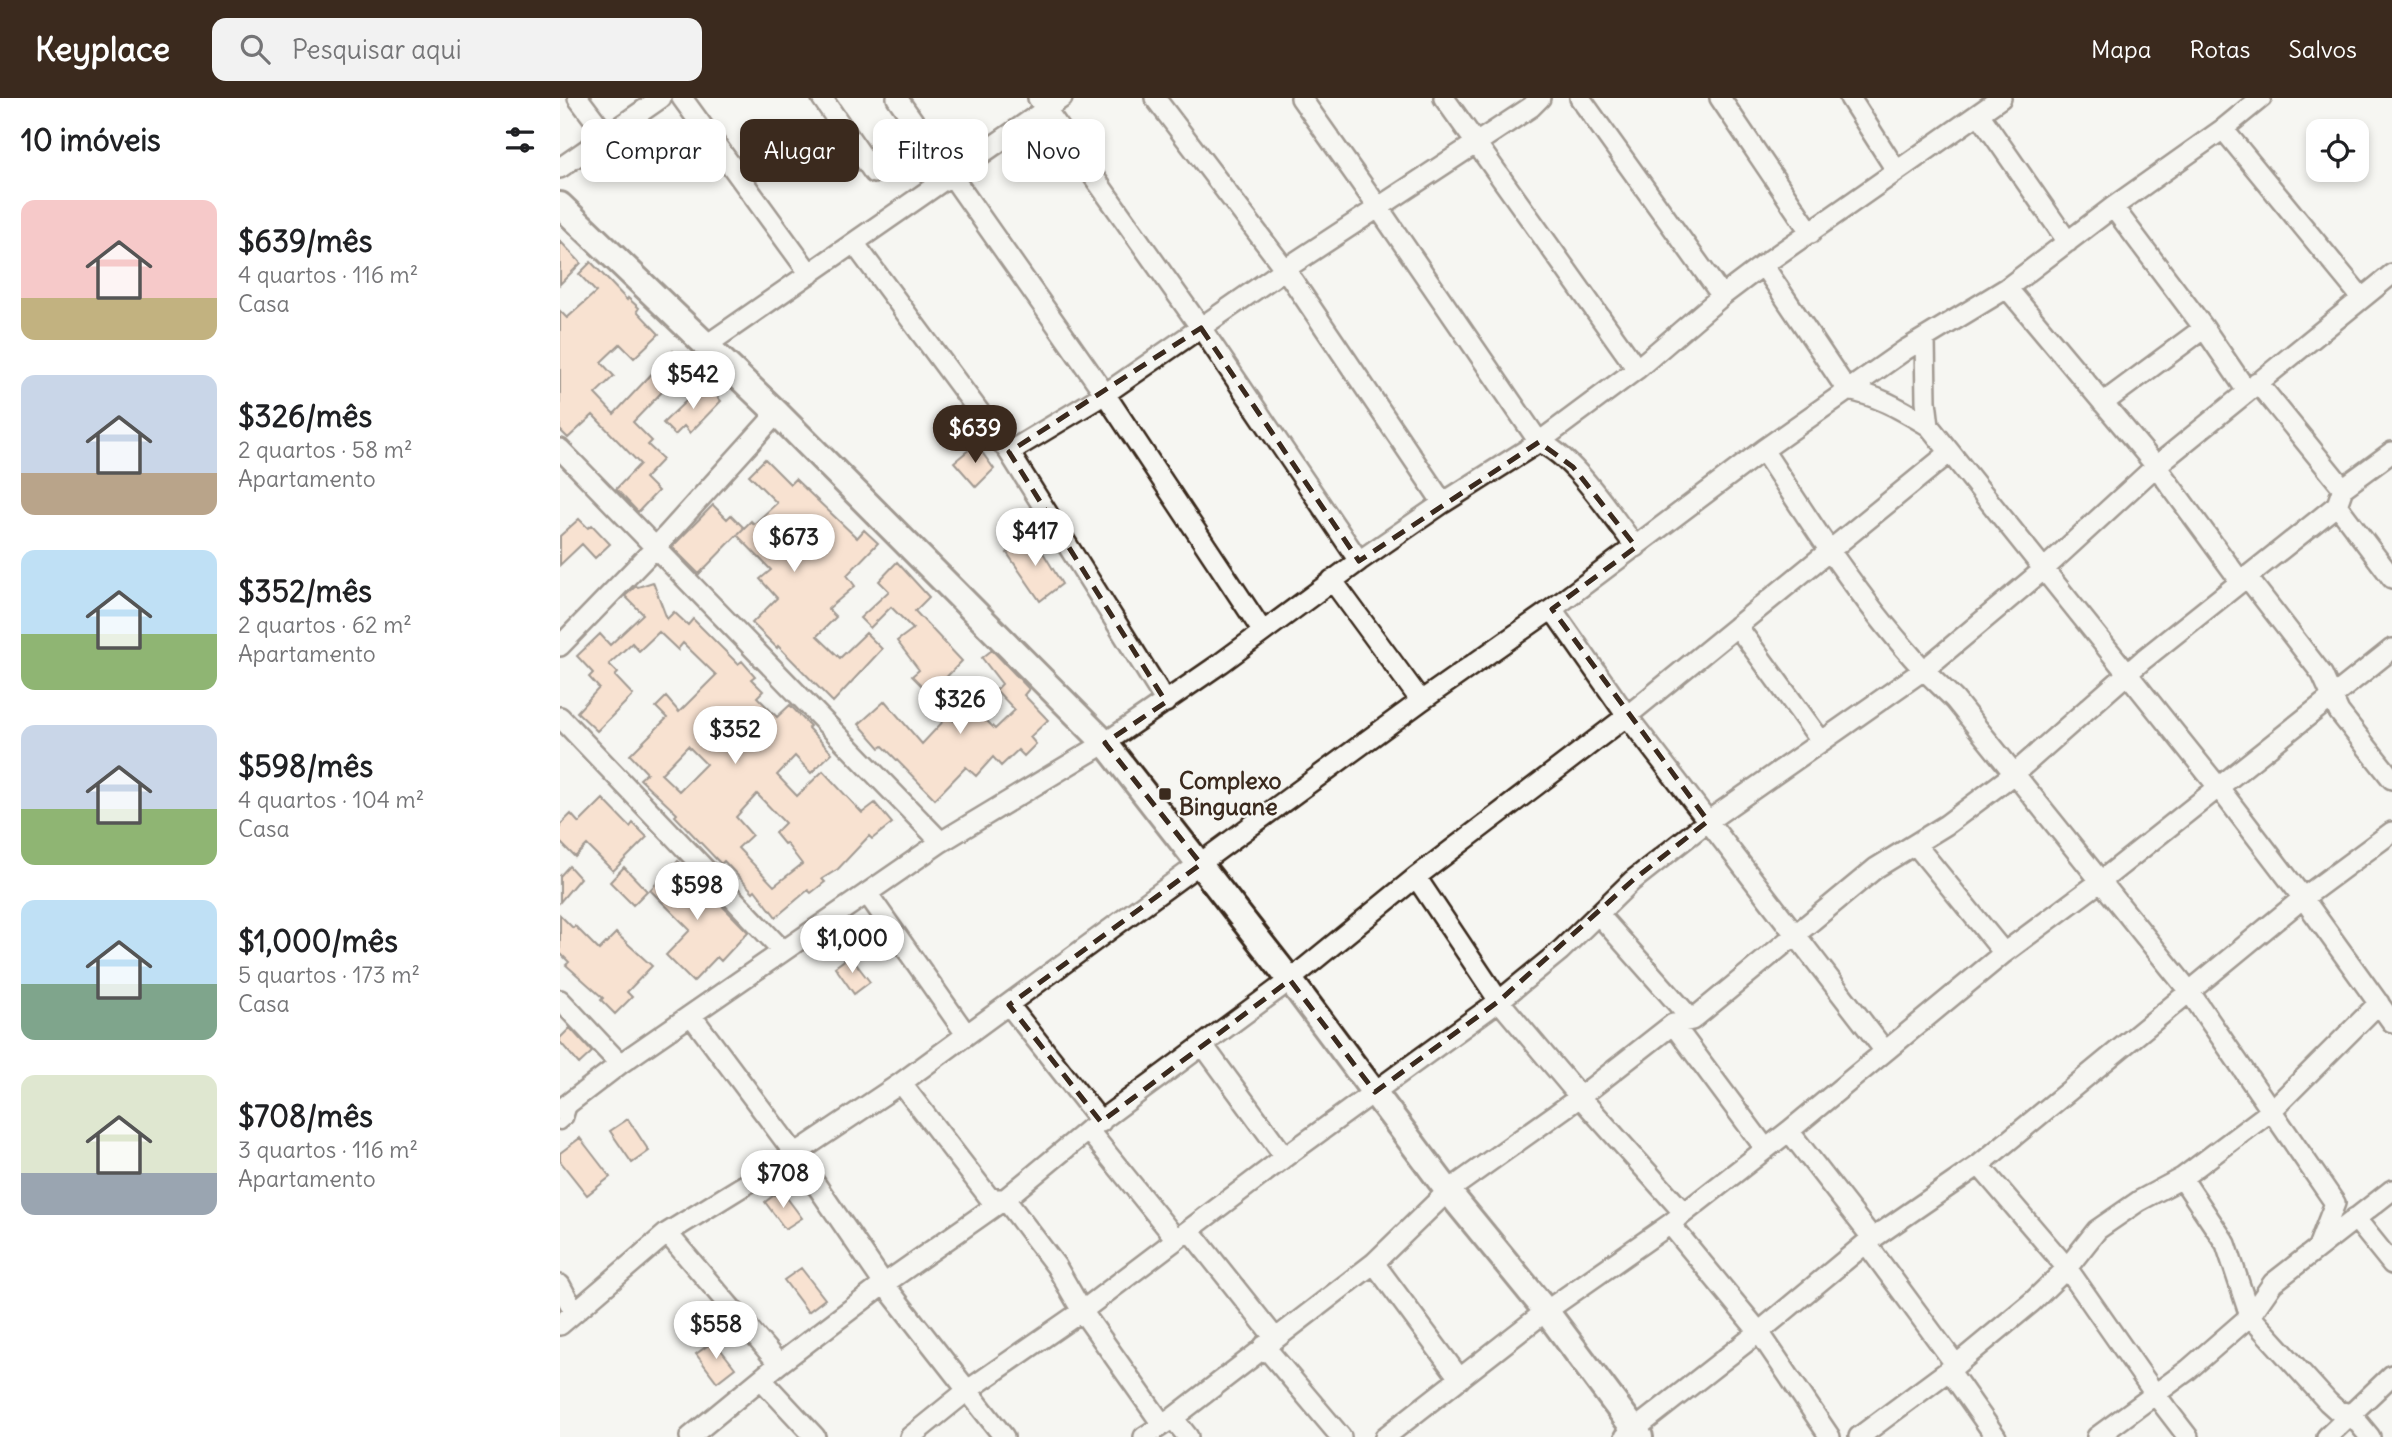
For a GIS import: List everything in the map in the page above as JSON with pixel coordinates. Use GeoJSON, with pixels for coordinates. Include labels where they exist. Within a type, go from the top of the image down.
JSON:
{"type":"FeatureCollection","features":[{"type":"Feature","properties":{"kind":"street"},"geometry":{"type":"LineString","coordinates":[[578,98],[594,119]]}},
{"type":"Feature","properties":{"kind":"street"},"geometry":{"type":"LineString","coordinates":[[630,119],[661,98]]}},
{"type":"Feature","properties":{"kind":"street"},"geometry":{"type":"LineString","coordinates":[[682,98],[810,274]]}},
{"type":"Feature","properties":{"kind":"street"},"geometry":{"type":"LineString","coordinates":[[822,98],[873,172]]}},
{"type":"Feature","properties":{"kind":"street"},"geometry":{"type":"LineString","coordinates":[[897,98],[912,119]]}},
{"type":"Feature","properties":{"kind":"street"},"geometry":{"type":"LineString","coordinates":[[988,146],[1042,104],[1062,98]]}},
{"type":"Feature","properties":{"kind":"street"},"geometry":{"type":"LineString","coordinates":[[1155,98],[1285,269],[1443,503]]}},
{"type":"Feature","properties":{"kind":"street"},"geometry":{"type":"LineString","coordinates":[[1301,98],[1539,442],[1549,446],[1573,467],[1636,547]]}},
{"type":"Feature","properties":{"kind":"street"},"geometry":{"type":"LineString","coordinates":[[1444,98],[1637,369]]}},
{"type":"Feature","properties":{"kind":"street"},"geometry":{"type":"LineString","coordinates":[[1009,452],[1105,394],[1378,206],[1531,107],[1540,98]]}},
{"type":"Feature","properties":{"kind":"street"},"geometry":{"type":"LineString","coordinates":[[1580,98],[1722,296]]}},
{"type":"Feature","properties":{"kind":"street"},"geometry":{"type":"LineString","coordinates":[[1720,98],[1811,233]]}},
{"type":"Feature","properties":{"kind":"street"},"geometry":{"type":"LineString","coordinates":[[1850,98],[1896,170]]}},
{"type":"Feature","properties":{"kind":"street"},"geometry":{"type":"LineString","coordinates":[[566,1105],[620,1064],[867,893],[942,842],[1105,743],[1166,702],[1359,561],[1539,442],[1637,369],[1722,296],[1763,265],[2001,98]]}},
{"type":"Feature","properties":{"kind":"street"},"geometry":{"type":"LineString","coordinates":[[560,1285],[567,1318],[667,1233],[795,1154],[901,1083],[1421,701],[1552,609],[1763,450],[1847,390],[2007,288],[2113,207],[2224,129],[2261,98]]}},
{"type":"Feature","properties":{"kind":"street"},"geometry":{"type":"LineString","coordinates":[[1042,104],[1201,328],[1359,561]]}},
{"type":"Feature","properties":{"kind":"street"},"geometry":{"type":"LineString","coordinates":[[1979,114],[2068,242]]}},
{"type":"Feature","properties":{"kind":"street"},"geometry":{"type":"LineString","coordinates":[[2224,129],[2361,297]]}},
{"type":"Feature","properties":{"kind":"street"},"geometry":{"type":"LineString","coordinates":[[560,168],[581,153]]}},
{"type":"Feature","properties":{"kind":"street"},"geometry":{"type":"LineString","coordinates":[[708,344],[941,182]]}},
{"type":"Feature","properties":{"kind":"street"},"geometry":{"type":"LineString","coordinates":[[956,182],[1105,394],[1263,632]]}},
{"type":"Feature","properties":{"kind":"street"},"geometry":{"type":"LineString","coordinates":[[560,205],[777,412],[1105,743],[1290,980],[1448,1191],[1546,1311],[1633,1435],[1870,1241],[1979,1165],[2303,898],[2392,832]]}},
{"type":"Feature","properties":{"kind":"street"},"geometry":{"type":"LineString","coordinates":[[2113,207],[2204,328],[2340,496],[2392,578]]}},
{"type":"Feature","properties":{"kind":"street"},"geometry":{"type":"LineString","coordinates":[[854,243],[1009,452],[1166,702]]}},
{"type":"Feature","properties":{"kind":"street"},"geometry":{"type":"LineString","coordinates":[[1763,265],[1847,390],[1867,393],[1929,426],[2219,788],[2387,1012],[2271,1111],[2182,1178],[2139,1201],[2097,1230],[2067,1268],[2032,1302],[1863,1436]]}},
{"type":"Feature","properties":{"kind":"street"},"geometry":{"type":"LineString","coordinates":[[910,1437],[968,1390],[1082,1311],[1285,1157],[1499,1001],[1560,951],[1632,881],[1708,821],[1925,669],[2043,570],[2156,466],[2392,274]]}},
{"type":"Feature","properties":{"kind":"street"},"geometry":{"type":"LineString","coordinates":[[2007,288],[2156,466],[2244,580],[2322,674],[2339,712],[2392,779]]}},
{"type":"Feature","properties":{"kind":"street"},"geometry":{"type":"LineString","coordinates":[[2103,403],[2204,328]]}},
{"type":"Feature","properties":{"kind":"street"},"geometry":{"type":"LineString","coordinates":[[1924,340],[1929,426]]}},
{"type":"Feature","properties":{"kind":"street"},"geometry":{"type":"LineString","coordinates":[[560,646],[656,547],[777,412]]}},
{"type":"Feature","properties":{"kind":"street"},"geometry":{"type":"LineString","coordinates":[[560,449],[942,842]]}},
{"type":"Feature","properties":{"kind":"street"},"geometry":{"type":"LineString","coordinates":[[1763,450],[1830,552],[1880,618],[1955,700],[2189,992],[2335,1203],[2318,1247]]}},
{"type":"Feature","properties":{"kind":"street"},"geometry":{"type":"LineString","coordinates":[[1144,1437],[1374,1263],[1448,1191],[1682,1022],[1876,869],[1946,825],[2014,773],[2144,659],[2244,580],[2392,452]]}},
{"type":"Feature","properties":{"kind":"street"},"geometry":{"type":"LineString","coordinates":[[690,1437],[779,1364],[884,1284],[1005,1199],[1095,1126],[1290,980],[1416,877],[1627,716],[1949,453]]}},
{"type":"Feature","properties":{"kind":"street"},"geometry":{"type":"LineString","coordinates":[[1332,580],[1421,701]]}},
{"type":"Feature","properties":{"kind":"street"},"geometry":{"type":"LineString","coordinates":[[1552,609],[1627,716],[1885,1051]]}},
{"type":"Feature","properties":{"kind":"street"},"geometry":{"type":"LineString","coordinates":[[1737,626],[1821,741]]}},
{"type":"Feature","properties":{"kind":"street"},"geometry":{"type":"LineString","coordinates":[[1385,1437],[1546,1311],[1677,1219],[1789,1131],[2004,953],[2101,881],[2392,649]]}},
{"type":"Feature","properties":{"kind":"street"},"geometry":{"type":"LineString","coordinates":[[560,717],[783,951]]}},
{"type":"Feature","properties":{"kind":"street"},"geometry":{"type":"LineString","coordinates":[[1915,844],[2004,953]]}},
{"type":"Feature","properties":{"kind":"street"},"geometry":{"type":"LineString","coordinates":[[1416,877],[1499,1001],[1677,1219],[1759,1332],[1830,1437]]}},
{"type":"Feature","properties":{"kind":"street"},"geometry":{"type":"LineString","coordinates":[[867,893],[966,1034]]}},
{"type":"Feature","properties":{"kind":"street"},"geometry":{"type":"LineString","coordinates":[[1599,915],[1682,1022],[1765,1148]]}},
{"type":"Feature","properties":{"kind":"street"},"geometry":{"type":"LineString","coordinates":[[560,1000],[620,1064]]}},
{"type":"Feature","properties":{"kind":"street"},"geometry":{"type":"LineString","coordinates":[[1009,1005],[1095,1126],[1269,1342],[1341,1437]]}},
{"type":"Feature","properties":{"kind":"street"},"geometry":{"type":"LineString","coordinates":[[691,1015],[795,1154],[884,1284],[1004,1437]]}},
{"type":"Feature","properties":{"kind":"street"},"geometry":{"type":"LineString","coordinates":[[1203,1045],[1285,1157]]}},
{"type":"Feature","properties":{"kind":"street"},"geometry":{"type":"LineString","coordinates":[[901,1083],[988,1196],[1005,1199]]}},
{"type":"Feature","properties":{"kind":"street"},"geometry":{"type":"LineString","coordinates":[[1789,1131],[1870,1241],[1996,1437]]}},
{"type":"Feature","properties":{"kind":"street"},"geometry":{"type":"LineString","coordinates":[[1979,1165],[2067,1268],[2188,1437]]}},
{"type":"Feature","properties":{"kind":"street"},"geometry":{"type":"LineString","coordinates":[[2182,1178],[2226,1244],[2250,1316],[2328,1402],[2338,1410],[2351,1414],[2370,1437]]}},
{"type":"Feature","properties":{"kind":"street"},"geometry":{"type":"LineString","coordinates":[[2097,1437],[2188,1370],[2250,1316],[2273,1283],[2392,1190]]}},
{"type":"Feature","properties":{"kind":"street"},"geometry":{"type":"LineString","coordinates":[[1005,1199],[1056,1266],[1082,1311],[1168,1421],[1188,1437]]}},
{"type":"Feature","properties":{"kind":"street"},"geometry":{"type":"LineString","coordinates":[[2356,1218],[2392,1264]]}},
{"type":"Feature","properties":{"kind":"street"},"geometry":{"type":"LineString","coordinates":[[667,1233],[779,1364]]}},
{"type":"Feature","properties":{"kind":"street"},"geometry":{"type":"LineString","coordinates":[[1374,1263],[1460,1379]]}},
{"type":"Feature","properties":{"kind":"street"},"geometry":{"type":"LineString","coordinates":[[2327,1437],[2392,1375]]}},
{"type":"Feature","properties":{"kind":"street"},"geometry":{"type":"LineString","coordinates":[[761,1379],[815,1437]]}},
{"type":"Feature","properties":{"kind":"lane"},"geometry":{"type":"LineString","coordinates":[[560,1124],[567,1118],[566,1105]]}},
{"type":"Feature","properties":{"kind":"highlighted area"},"geometry":{"type":"Polygon","coordinates":[[[1201,328],[1359,561],[1539,442],[1573,467],[1636,547],[1552,609],[1708,821],[1632,881],[1499,1001],[1375,1092],[1290,980],[1101,1122],[1009,1005],[1201,864],[1105,743],[1166,702],[1009,452],[1201,328]]]}},
{"type":"Feature","properties":{"kind":"building"},"geometry":{"type":"Polygon","coordinates":[[[560,241],[581,263],[560,284],[560,241]]]}},
{"type":"Feature","properties":{"kind":"building"},"geometry":{"type":"Polygon","coordinates":[[[591,262],[627,300],[628,298],[639,308],[637,311],[659,334],[634,358],[620,344],[601,362],[614,376],[595,394],[614,414],[673,351],[688,365],[633,422],[652,441],[648,445],[663,459],[645,478],[658,491],[638,512],[616,489],[640,464],[593,415],[568,438],[560,430],[560,311],[567,318],[596,292],[579,274],[591,262]]]}},
{"type":"Feature","properties":{"kind":"building"},"geometry":{"type":"Polygon","coordinates":[[[705,383],[721,401],[690,433],[684,426],[675,435],[663,423],[705,383]]]}},
{"type":"Feature","properties":{"kind":"building"},"geometry":{"type":"Polygon","coordinates":[[[976,444],[994,469],[976,487],[954,462],[976,444]]]}},
{"type":"Feature","properties":{"kind":"building"},"geometry":{"type":"Polygon","coordinates":[[[765,459],[790,484],[795,479],[857,538],[864,530],[878,543],[847,575],[855,586],[828,609],[836,617],[817,636],[840,658],[866,633],[882,649],[833,702],[752,623],[777,598],[760,579],[771,570],[737,535],[699,574],[672,547],[713,505],[727,519],[731,515],[744,528],[751,521],[754,524],[777,503],[749,475],[765,459]]]}},
{"type":"Feature","properties":{"kind":"building"},"geometry":{"type":"Polygon","coordinates":[[[579,519],[588,528],[592,525],[610,544],[595,558],[582,544],[560,565],[560,536],[579,519]]]}},
{"type":"Feature","properties":{"kind":"building"},"geometry":{"type":"Polygon","coordinates":[[[1033,536],[1062,584],[1040,601],[1007,553],[1033,536]]]}},
{"type":"Feature","properties":{"kind":"building"},"geometry":{"type":"Polygon","coordinates":[[[897,562],[929,597],[915,611],[962,661],[930,694],[912,676],[919,670],[897,641],[913,629],[891,607],[870,628],[860,618],[889,591],[879,581],[897,562]]]}},
{"type":"Feature","properties":{"kind":"building"},"geometry":{"type":"Polygon","coordinates":[[[653,582],[667,619],[674,612],[688,625],[693,619],[738,664],[742,661],[755,676],[751,679],[763,691],[757,697],[777,717],[790,705],[832,753],[811,773],[795,756],[777,775],[797,796],[823,771],[862,813],[875,803],[892,823],[872,839],[869,836],[838,869],[822,879],[825,882],[811,893],[808,890],[776,917],[755,890],[753,892],[724,861],[721,864],[675,816],[677,814],[640,779],[647,773],[630,755],[667,718],[656,707],[666,697],[679,712],[716,675],[683,643],[679,651],[659,632],[639,651],[632,643],[609,664],[618,673],[615,676],[633,695],[597,731],[577,712],[599,688],[589,677],[593,673],[577,656],[600,634],[610,645],[643,614],[625,596],[638,587],[653,582]],[[688,746],[661,774],[679,791],[706,764],[688,746]],[[757,794],[736,817],[752,835],[738,848],[774,886],[802,864],[775,833],[785,823],[757,794]]]}},
{"type":"Feature","properties":{"kind":"building"},"geometry":{"type":"Polygon","coordinates":[[[992,650],[1029,689],[1024,695],[1048,720],[1030,737],[1036,744],[1024,756],[1018,750],[1001,766],[993,757],[976,776],[966,767],[935,799],[883,746],[880,748],[859,724],[885,701],[922,744],[948,716],[954,721],[971,705],[995,729],[1015,710],[996,690],[1002,684],[982,658],[992,650]]]}},
{"type":"Feature","properties":{"kind":"building"},"geometry":{"type":"Polygon","coordinates":[[[603,799],[630,827],[633,823],[647,837],[613,871],[587,845],[575,857],[560,842],[560,825],[571,814],[579,823],[603,799]]]}},
{"type":"Feature","properties":{"kind":"building"},"geometry":{"type":"Polygon","coordinates":[[[678,861],[748,932],[721,961],[717,957],[693,982],[666,955],[690,930],[650,890],[678,861]]]}},
{"type":"Feature","properties":{"kind":"building"},"geometry":{"type":"Polygon","coordinates":[[[569,866],[580,878],[560,902],[560,876],[569,866]]]}},
{"type":"Feature","properties":{"kind":"building"},"geometry":{"type":"Polygon","coordinates":[[[624,867],[647,891],[633,905],[610,882],[624,867]]]}},
{"type":"Feature","properties":{"kind":"building"},"geometry":{"type":"Polygon","coordinates":[[[560,915],[599,950],[616,933],[652,966],[627,992],[632,997],[615,1014],[601,1000],[603,998],[566,965],[569,962],[560,953],[560,915]]]}},
{"type":"Feature","properties":{"kind":"building"},"geometry":{"type":"Polygon","coordinates":[[[850,956],[870,982],[854,994],[835,967],[850,956]]]}},
{"type":"Feature","properties":{"kind":"building"},"geometry":{"type":"Polygon","coordinates":[[[570,1028],[592,1052],[579,1064],[560,1042],[560,1038],[570,1028]]]}},
{"type":"Feature","properties":{"kind":"building"},"geometry":{"type":"Polygon","coordinates":[[[628,1119],[649,1151],[632,1163],[610,1131],[628,1119]]]}},
{"type":"Feature","properties":{"kind":"building"},"geometry":{"type":"Polygon","coordinates":[[[580,1138],[610,1177],[587,1195],[560,1161],[560,1153],[580,1138]]]}},
{"type":"Feature","properties":{"kind":"building"},"geometry":{"type":"Polygon","coordinates":[[[781,1190],[802,1218],[785,1229],[765,1202],[781,1190]]]}},
{"type":"Feature","properties":{"kind":"building"},"geometry":{"type":"Polygon","coordinates":[[[801,1268],[825,1299],[808,1312],[784,1280],[801,1268]]]}},
{"type":"Feature","properties":{"kind":"building"},"geometry":{"type":"Polygon","coordinates":[[[714,1341],[735,1368],[717,1382],[696,1354],[714,1341]]]}},
{"type":"Feature","properties":{"kind":"place","name":"Complexo Binguane"},"geometry":{"type":"Point","coordinates":[1165,794]}}]}
